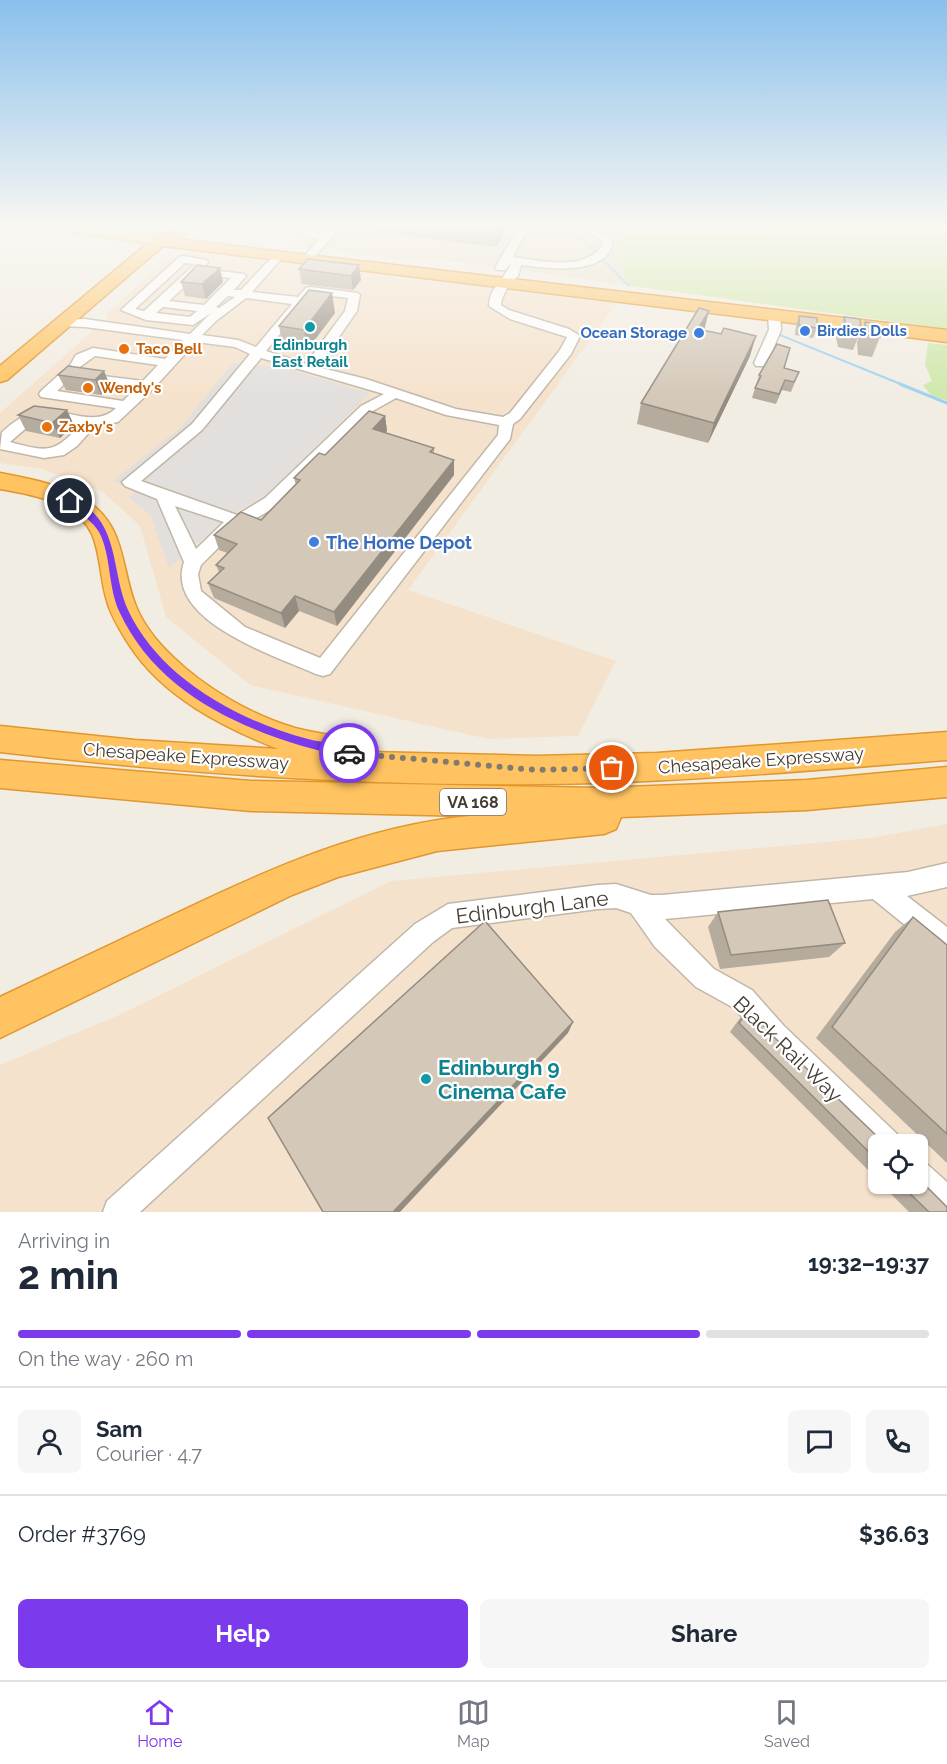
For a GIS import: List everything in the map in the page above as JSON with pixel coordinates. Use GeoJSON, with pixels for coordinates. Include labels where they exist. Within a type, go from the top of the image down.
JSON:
{"type":"FeatureCollection","features":[{"type":"Feature","properties":{"kind":"highway"},"geometry":{"type":"LineString","coordinates":[[0,397],[121,285]]}},
{"type":"Feature","properties":{"kind":"highway"},"geometry":{"type":"LineString","coordinates":[[584,285],[705,306],[947,336]]}},
{"type":"Feature","properties":{"kind":"highway"},"geometry":{"type":"LineString","coordinates":[[0,376],[75,325]]}},
{"type":"Feature","properties":{"kind":"highway"},"geometry":{"type":"LineString","coordinates":[[0,481],[41,489],[70,501],[98,523],[110,551],[113,576],[123,611],[137,636],[174,677],[217,707],[266,730],[306,744],[351,754],[536,770]]}},
{"type":"Feature","properties":{"kind":"highway","name":"Chesapeake Expressway"},"geometry":{"type":"LineString","coordinates":[[0,739],[135,754],[305,765],[536,770],[657,767],[947,746]]}},
{"type":"Feature","properties":{"kind":"highway","name":"Chesapeake Expressway"},"geometry":{"type":"LineString","coordinates":[[0,774],[251,796],[407,801],[600,803],[807,795],[947,782]]}},
{"type":"Feature","properties":{"kind":"highway"},"geometry":{"type":"LineString","coordinates":[[0,1018],[281,882],[338,860],[437,835],[601,818],[706,812],[807,795]]}},
{"type":"Feature","properties":{"kind":"street"},"geometry":{"type":"LineString","coordinates":[[155,285],[127,310],[147,316],[196,320],[232,285]]}},
{"type":"Feature","properties":{"kind":"street"},"geometry":{"type":"LineString","coordinates":[[147,316],[180,285]]}},
{"type":"Feature","properties":{"kind":"street"},"geometry":{"type":"LineString","coordinates":[[88,421],[89,424],[58,452],[46,453],[4,446],[2,443],[26,418],[32,416],[46,414],[88,421],[114,419],[123,405],[253,285]]}},
{"type":"Feature","properties":{"kind":"street"},"geometry":{"type":"LineString","coordinates":[[75,325],[191,341],[226,351],[257,353],[484,421],[506,422],[515,416],[566,351],[574,336],[566,331],[519,320],[506,314],[495,306],[495,298],[503,285]]}},
{"type":"Feature","properties":{"kind":"street"},"geometry":{"type":"LineString","coordinates":[[238,521],[163,496],[130,482],[197,427],[310,290],[354,295],[351,311],[310,368]]}},
{"type":"Feature","properties":{"kind":"street"},"geometry":{"type":"LineString","coordinates":[[225,292],[300,302]]}},
{"type":"Feature","properties":{"kind":"street"},"geometry":{"type":"LineString","coordinates":[[160,303],[222,311]]}},
{"type":"Feature","properties":{"kind":"street"},"geometry":{"type":"LineString","coordinates":[[761,363],[775,330],[774,314]]}},
{"type":"Feature","properties":{"kind":"street"},"geometry":{"type":"LineString","coordinates":[[123,405],[46,394],[81,358],[93,352],[169,363]]}},
{"type":"Feature","properties":{"kind":"street"},"geometry":{"type":"LineString","coordinates":[[72,369],[147,382]]}},
{"type":"Feature","properties":{"kind":"street"},"geometry":{"type":"LineString","coordinates":[[72,369],[147,382]]}},
{"type":"Feature","properties":{"kind":"street"},"geometry":{"type":"LineString","coordinates":[[396,393],[366,409],[271,502],[230,526],[193,562],[189,574],[193,593],[201,603],[238,632],[323,668],[505,436],[506,422]]}},
{"type":"Feature","properties":{"kind":"street"},"geometry":{"type":"LineString","coordinates":[[163,496],[193,562]]}},
{"type":"Feature","properties":{"kind":"street","name":"Edinburgh Lane"},"geometry":{"type":"LineString","coordinates":[[118,1212],[435,923],[448,916],[616,896],[651,907],[662,907],[908,884],[947,875]]}},
{"type":"Feature","properties":{"kind":"street"},"geometry":{"type":"LineString","coordinates":[[877,887],[947,944]]}},
{"type":"Feature","properties":{"kind":"street","name":"Black Rail Way"},"geometry":{"type":"LineString","coordinates":[[639,904],[664,938],[697,970],[716,985],[743,999],[775,1035],[877,1134]]}},
{"type":"Feature","properties":{"kind":"street"},"geometry":{"type":"LineString","coordinates":[[928,1185],[947,1203]]}},
{"type":"Feature","properties":{"kind":"shaded area"},"geometry":{"type":"Polygon","coordinates":[[[139,285],[462,285],[617,303],[408,590],[616,661],[578,736],[488,739],[250,685],[166,617],[140,526],[103,492],[42,469],[0,463],[0,413],[107,318],[106,314],[139,285]]]}},
{"type":"Feature","properties":{"kind":"shaded area"},"geometry":{"type":"Polygon","coordinates":[[[233,363],[289,369],[370,393],[264,499],[233,513],[169,568],[151,516],[129,497],[137,491],[113,481],[181,427],[233,363]]]}},
{"type":"Feature","properties":{"kind":"shaded area"},"geometry":{"type":"Polygon","coordinates":[[[947,824],[947,1212],[0,1212],[0,1065],[119,1015],[391,881],[870,838],[947,824]]]}},
{"type":"Feature","properties":{"kind":"green space"},"geometry":{"type":"Polygon","coordinates":[[[625,285],[947,285],[947,329],[625,285]]]}},
{"type":"Feature","properties":{"kind":"green space"},"geometry":{"type":"Polygon","coordinates":[[[928,343],[947,345],[947,401],[931,395],[923,385],[932,381],[925,365],[928,343]]]}},
{"type":"Feature","properties":{"kind":"building"},"geometry":{"type":"Polygon","coordinates":[[[309,290],[332,293],[304,330],[279,326],[309,290]]]}},
{"type":"Feature","properties":{"kind":"building"},"geometry":{"type":"Polygon","coordinates":[[[699,308],[709,311],[698,329],[721,334],[724,328],[756,336],[714,423],[641,403],[699,308]]]}},
{"type":"Feature","properties":{"kind":"building"},"geometry":{"type":"Polygon","coordinates":[[[799,316],[817,318],[817,328],[799,325],[799,316]]]}},
{"type":"Feature","properties":{"kind":"building"},"geometry":{"type":"Polygon","coordinates":[[[844,317],[860,319],[861,330],[846,327],[844,317]]]}},
{"type":"Feature","properties":{"kind":"building"},"geometry":{"type":"Polygon","coordinates":[[[865,322],[879,324],[880,337],[866,335],[865,322]]]}},
{"type":"Feature","properties":{"kind":"building"},"geometry":{"type":"Polygon","coordinates":[[[777,344],[790,348],[784,368],[799,372],[794,382],[785,380],[779,394],[755,388],[761,376],[759,375],[777,344]]]}},
{"type":"Feature","properties":{"kind":"building"},"geometry":{"type":"Polygon","coordinates":[[[68,366],[104,371],[95,380],[58,375],[68,366]]]}},
{"type":"Feature","properties":{"kind":"building"},"geometry":{"type":"Polygon","coordinates":[[[34,406],[67,410],[52,423],[18,415],[34,406]]]}},
{"type":"Feature","properties":{"kind":"building","name":"The Home Depot"},"geometry":{"type":"Polygon","coordinates":[[[369,411],[385,416],[373,429],[434,448],[430,452],[454,460],[334,612],[295,596],[281,613],[208,583],[224,568],[216,565],[237,544],[214,535],[241,512],[261,520],[300,480],[294,478],[319,453],[325,455],[369,411]]]}},
{"type":"Feature","properties":{"kind":"building"},"geometry":{"type":"Polygon","coordinates":[[[828,900],[845,943],[731,955],[718,912],[828,900]]]}},
{"type":"Feature","properties":{"kind":"building"},"geometry":{"type":"Polygon","coordinates":[[[913,917],[947,945],[947,1134],[832,1027],[913,917]]]}},
{"type":"Feature","properties":{"kind":"building","name":"Edinburgh 9 Cinema Cafe"},"geometry":{"type":"Polygon","coordinates":[[[485,921],[573,1022],[393,1212],[323,1212],[268,1118],[485,921]]]}},
{"type":"Feature","properties":{"kind":"building"},"geometry":{"type":"Polygon","coordinates":[[[749,1010],[875,1134],[868,1134],[868,1151],[739,1023],[749,1010]]]}},
{"type":"Feature","properties":{"kind":"building"},"geometry":{"type":"Polygon","coordinates":[[[928,1188],[947,1207],[947,1212],[929,1212],[910,1194],[928,1194],[928,1188]]]}},
{"type":"Feature","properties":{"kind":"waterway"},"geometry":{"type":"LineString","coordinates":[[780,335],[903,385]]}},
{"type":"Feature","properties":{"kind":"waterway"},"geometry":{"type":"LineString","coordinates":[[900,384],[947,403]]}},
{"type":"Feature","properties":{"kind":"way so far"},"geometry":{"type":"LineString","coordinates":[[349,753],[536,770],[612,768]]}},
{"type":"Feature","properties":{"kind":"place","name":"Edinburgh East Retail"},"geometry":{"type":"Point","coordinates":[310,327]}},
{"type":"Feature","properties":{"kind":"place","name":"Birdies Dolls"},"geometry":{"type":"Point","coordinates":[805,331]}},
{"type":"Feature","properties":{"kind":"place","name":"Ocean Storage"},"geometry":{"type":"Point","coordinates":[699,333]}},
{"type":"Feature","properties":{"kind":"place","name":"Taco Bell"},"geometry":{"type":"Point","coordinates":[124,349]}},
{"type":"Feature","properties":{"kind":"place","name":"Wendy's"},"geometry":{"type":"Point","coordinates":[88,388]}},
{"type":"Feature","properties":{"kind":"place","name":"Zaxby's"},"geometry":{"type":"Point","coordinates":[47,427]}},
{"type":"Feature","properties":{"kind":"place","name":"The Home Depot"},"geometry":{"type":"Point","coordinates":[314,542]}},
{"type":"Feature","properties":{"kind":"place","name":"Edinburgh 9 Cinema Cafe"},"geometry":{"type":"Point","coordinates":[426,1079]}},
{"type":"Feature","properties":{"kind":"route"},"geometry":{"type":"LineString","coordinates":[[70,501],[98,523],[110,551],[113,576],[123,611],[137,636],[156,660],[174,677],[217,707],[266,730],[306,744],[349,753]]}}]}
